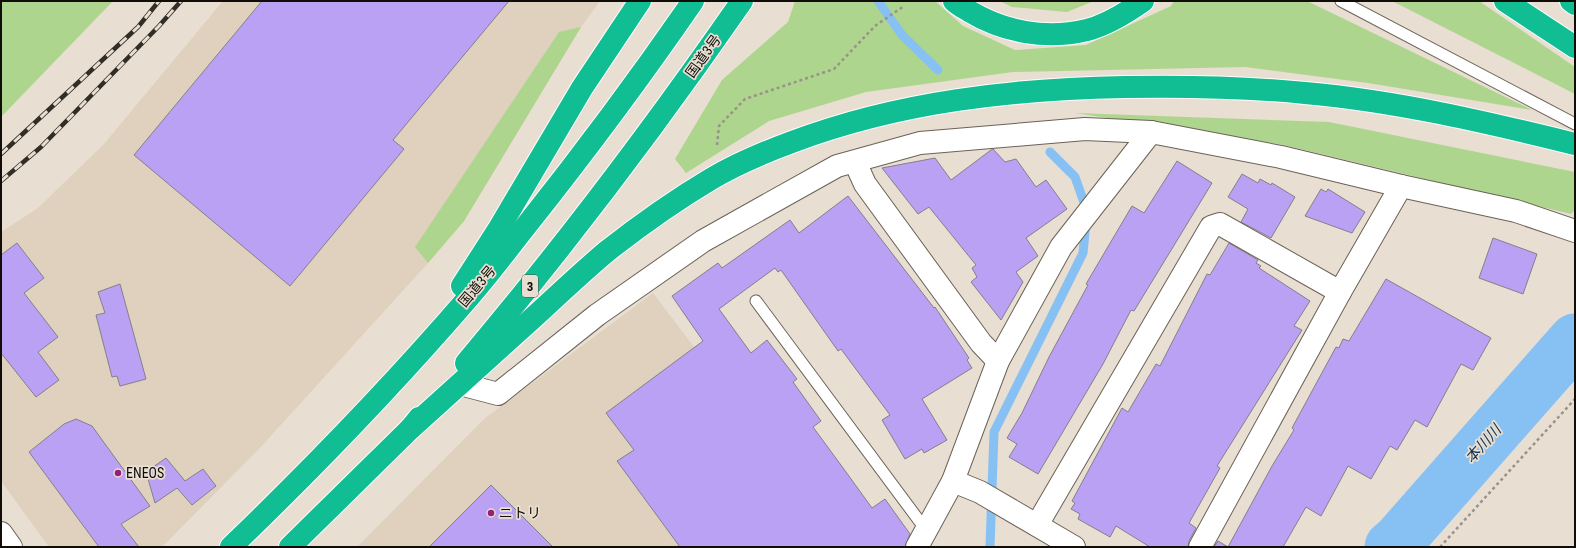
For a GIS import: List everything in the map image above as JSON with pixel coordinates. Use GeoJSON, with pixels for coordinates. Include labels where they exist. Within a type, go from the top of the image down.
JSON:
{"type":"FeatureCollection","features":[{"type":"Feature","properties":{"kind":"highway"},"geometry":{"type":"LineString","coordinates":[[378,399],[457,293],[498,230],[582,88],[640,1]]}},
{"type":"Feature","properties":{"kind":"highway","name":"国道3号"},"geometry":{"type":"LineString","coordinates":[[231,547],[378,399],[470,296],[560,184],[693,1]]}},
{"type":"Feature","properties":{"kind":"highway","name":"国道3号"},"geometry":{"type":"LineString","coordinates":[[290,547],[411,428],[519,300],[704,55],[742,1]]}},
{"type":"Feature","properties":{"kind":"highway"},"geometry":{"type":"LineString","coordinates":[[954,1],[986,21],[1012,30],[1018,32],[1053,34],[1087,30],[1117,18],[1143,1]]}},
{"type":"Feature","properties":{"kind":"highway"},"geometry":{"type":"LineString","coordinates":[[1505,1],[1575,47]]}},
{"type":"Feature","properties":{"kind":"highway"},"geometry":{"type":"LineString","coordinates":[[1571,1],[1575,4]]}},
{"type":"Feature","properties":{"kind":"highway"},"geometry":{"type":"LineString","coordinates":[[411,428],[605,253],[666,207],[714,177],[768,151],[824,130],[893,112],[952,100],[1073,88],[1156,86],[1232,88],[1307,93],[1382,103],[1452,115],[1575,144]]}},
{"type":"Feature","properties":{"kind":"street"},"geometry":{"type":"LineString","coordinates":[[460,384],[498,394],[597,315],[703,241],[838,166],[920,143],[1085,129],[1151,132],[1281,157],[1401,186],[1516,211],[1575,231]]}},
{"type":"Feature","properties":{"kind":"street"},"geometry":{"type":"LineString","coordinates":[[921,538],[953,481],[998,361],[1061,247],[1075,227],[1151,132]]}},
{"type":"Feature","properties":{"kind":"street"},"geometry":{"type":"LineString","coordinates":[[855,162],[865,184],[982,343],[998,361]]}},
{"type":"Feature","properties":{"kind":"street"},"geometry":{"type":"LineString","coordinates":[[1200,547],[1340,292],[1401,186]]}},
{"type":"Feature","properties":{"kind":"street"},"geometry":{"type":"LineString","coordinates":[[1036,525],[1211,227],[1220,224],[1340,292]]}},
{"type":"Feature","properties":{"kind":"street"},"geometry":{"type":"LineString","coordinates":[[953,481],[980,492],[1074,547]]}},
{"type":"Feature","properties":{"kind":"street"},"geometry":{"type":"LineString","coordinates":[[1,534],[11,547]]}},
{"type":"Feature","properties":{"kind":"lane"},"geometry":{"type":"LineString","coordinates":[[1342,1],[1575,124]]}},
{"type":"Feature","properties":{"kind":"lane"},"geometry":{"type":"LineString","coordinates":[[756,301],[921,538]]}},
{"type":"Feature","properties":{"kind":"path"},"geometry":{"type":"LineString","coordinates":[[717,146],[719,126],[744,99],[834,69],[875,26],[904,6]]}},
{"type":"Feature","properties":{"kind":"path"},"geometry":{"type":"LineString","coordinates":[[1440,547],[1575,399]]}},
{"type":"Feature","properties":{"kind":"shaded area"},"geometry":{"type":"Polygon","coordinates":[[[223,1],[600,1],[581,27],[464,221],[428,263],[258,450],[162,547],[49,547],[1,481],[1,232],[38,208],[104,144],[223,1]]]}},
{"type":"Feature","properties":{"kind":"shaded area"},"geometry":{"type":"Polygon","coordinates":[[[653,293],[846,547],[357,547],[484,419],[653,293]]]}},
{"type":"Feature","properties":{"kind":"green space"},"geometry":{"type":"Polygon","coordinates":[[[1,1],[113,1],[1,117],[1,1]]]}},
{"type":"Feature","properties":{"kind":"green space"},"geometry":{"type":"Polygon","coordinates":[[[795,1],[935,1],[963,26],[1015,50],[1086,45],[1171,6],[1174,1],[1307,1],[1532,110],[1368,83],[1245,67],[1013,72],[866,92],[769,121],[686,173],[675,159],[722,80],[788,22],[795,1]]]}},
{"type":"Feature","properties":{"kind":"green space"},"geometry":{"type":"Polygon","coordinates":[[[1000,1],[1094,1],[1067,12],[1012,7],[1000,1]]]}},
{"type":"Feature","properties":{"kind":"green space"},"geometry":{"type":"Polygon","coordinates":[[[1392,1],[1479,1],[1575,67],[1575,94],[1392,1]]]}},
{"type":"Feature","properties":{"kind":"green space"},"geometry":{"type":"Polygon","coordinates":[[[581,27],[464,221],[428,263],[415,247],[559,32],[581,27]]]}},
{"type":"Feature","properties":{"kind":"green space"},"geometry":{"type":"Polygon","coordinates":[[[1075,113],[1329,122],[1575,172],[1575,210],[1571,214],[1284,145],[1075,113]]]}},
{"type":"Feature","properties":{"kind":"building"},"geometry":{"type":"Polygon","coordinates":[[[262,1],[509,1],[393,140],[404,149],[290,286],[134,155],[262,1]]]}},
{"type":"Feature","properties":{"kind":"building"},"geometry":{"type":"Polygon","coordinates":[[[993,149],[1005,162],[1016,159],[1036,187],[1046,180],[1067,209],[1026,238],[1038,256],[1016,272],[1023,282],[1001,320],[971,282],[977,277],[972,268],[976,265],[929,207],[918,214],[882,168],[935,158],[951,180],[993,149]]]}},
{"type":"Feature","properties":{"kind":"building"},"geometry":{"type":"Polygon","coordinates":[[[1177,161],[1212,183],[1134,311],[1131,310],[1103,364],[1038,474],[1009,457],[1017,444],[1007,438],[1022,413],[1049,357],[1088,285],[1086,284],[1132,206],[1144,213],[1177,161]]]}},
{"type":"Feature","properties":{"kind":"building"},"geometry":{"type":"Polygon","coordinates":[[[1242,174],[1258,183],[1260,179],[1271,185],[1272,183],[1295,197],[1271,238],[1241,222],[1248,209],[1228,197],[1242,174]]]}},
{"type":"Feature","properties":{"kind":"building"},"geometry":{"type":"Polygon","coordinates":[[[1321,189],[1326,192],[1328,189],[1365,212],[1352,233],[1305,216],[1321,189]]]}},
{"type":"Feature","properties":{"kind":"building"},"geometry":{"type":"Polygon","coordinates":[[[848,196],[934,308],[935,307],[969,358],[967,360],[972,368],[922,399],[947,440],[924,453],[922,449],[905,459],[882,420],[890,415],[841,349],[838,351],[781,270],[778,272],[775,268],[719,309],[751,353],[767,340],[797,379],[793,382],[821,421],[813,427],[872,508],[885,499],[910,534],[905,547],[680,547],[617,461],[634,450],[606,413],[703,341],[672,296],[718,263],[722,268],[790,220],[799,233],[848,196]]]}},
{"type":"Feature","properties":{"kind":"building"},"geometry":{"type":"Polygon","coordinates":[[[1493,238],[1537,254],[1523,294],[1479,278],[1493,238]]]}},
{"type":"Feature","properties":{"kind":"building"},"geometry":{"type":"Polygon","coordinates":[[[17,243],[44,278],[24,293],[58,337],[38,352],[59,380],[36,397],[1,353],[1,255],[17,243]]]}},
{"type":"Feature","properties":{"kind":"building"},"geometry":{"type":"Polygon","coordinates":[[[1229,243],[1258,260],[1256,263],[1261,266],[1259,268],[1310,301],[1294,326],[1302,330],[1217,466],[1220,468],[1189,523],[1196,528],[1189,541],[1188,547],[1150,547],[1116,526],[1110,537],[1078,519],[1080,514],[1071,509],[1075,503],[1072,501],[1122,408],[1128,412],[1156,364],[1160,366],[1207,274],[1210,275],[1229,243]]]}},
{"type":"Feature","properties":{"kind":"building"},"geometry":{"type":"Polygon","coordinates":[[[1386,279],[1491,338],[1473,370],[1461,364],[1427,427],[1415,420],[1397,450],[1390,446],[1371,479],[1348,466],[1321,516],[1306,507],[1283,547],[1228,547],[1272,466],[1294,430],[1292,428],[1336,347],[1339,348],[1343,339],[1349,341],[1386,279]]]}},
{"type":"Feature","properties":{"kind":"building"},"geometry":{"type":"Polygon","coordinates":[[[120,284],[146,379],[120,386],[117,376],[112,377],[96,315],[105,313],[98,292],[120,284]]]}},
{"type":"Feature","properties":{"kind":"building"},"geometry":{"type":"Polygon","coordinates":[[[76,419],[92,426],[150,506],[121,524],[139,547],[99,547],[29,452],[64,424],[76,419]]]}},
{"type":"Feature","properties":{"kind":"building"},"geometry":{"type":"Polygon","coordinates":[[[166,458],[185,481],[203,469],[216,486],[192,505],[177,488],[155,503],[146,472],[166,458]]]}},
{"type":"Feature","properties":{"kind":"building","name":"ニトリ"},"geometry":{"type":"Polygon","coordinates":[[[491,485],[553,547],[429,547],[491,485]]]}},
{"type":"Feature","properties":{"kind":"building"},"geometry":{"type":"Polygon","coordinates":[[[1218,541],[1228,547],[1214,547],[1218,541]]]}},
{"type":"Feature","properties":{"kind":"waterway"},"geometry":{"type":"LineString","coordinates":[[878,1],[902,35],[938,70]]}},
{"type":"Feature","properties":{"kind":"waterway"},"geometry":{"type":"LineString","coordinates":[[990,547],[994,432],[1083,253],[1087,211],[1075,177],[1050,152]]}},
{"type":"Feature","properties":{"kind":"waterway","name":"本川川"},"geometry":{"type":"LineString","coordinates":[[1391,547],[1399,540],[1575,340]]}},
{"type":"Feature","properties":{"kind":"railway"},"geometry":{"type":"LineString","coordinates":[[1,154],[138,27],[159,1]]}},
{"type":"Feature","properties":{"kind":"railway"},"geometry":{"type":"LineString","coordinates":[[1,181],[41,147],[159,26],[181,1]]}},
{"type":"Feature","properties":{"kind":"place","name":"ENEOS"},"geometry":{"type":"Point","coordinates":[118,473]}},
{"type":"Feature","properties":{"kind":"place","name":"ニトリ"},"geometry":{"type":"Point","coordinates":[491,513]}}]}
